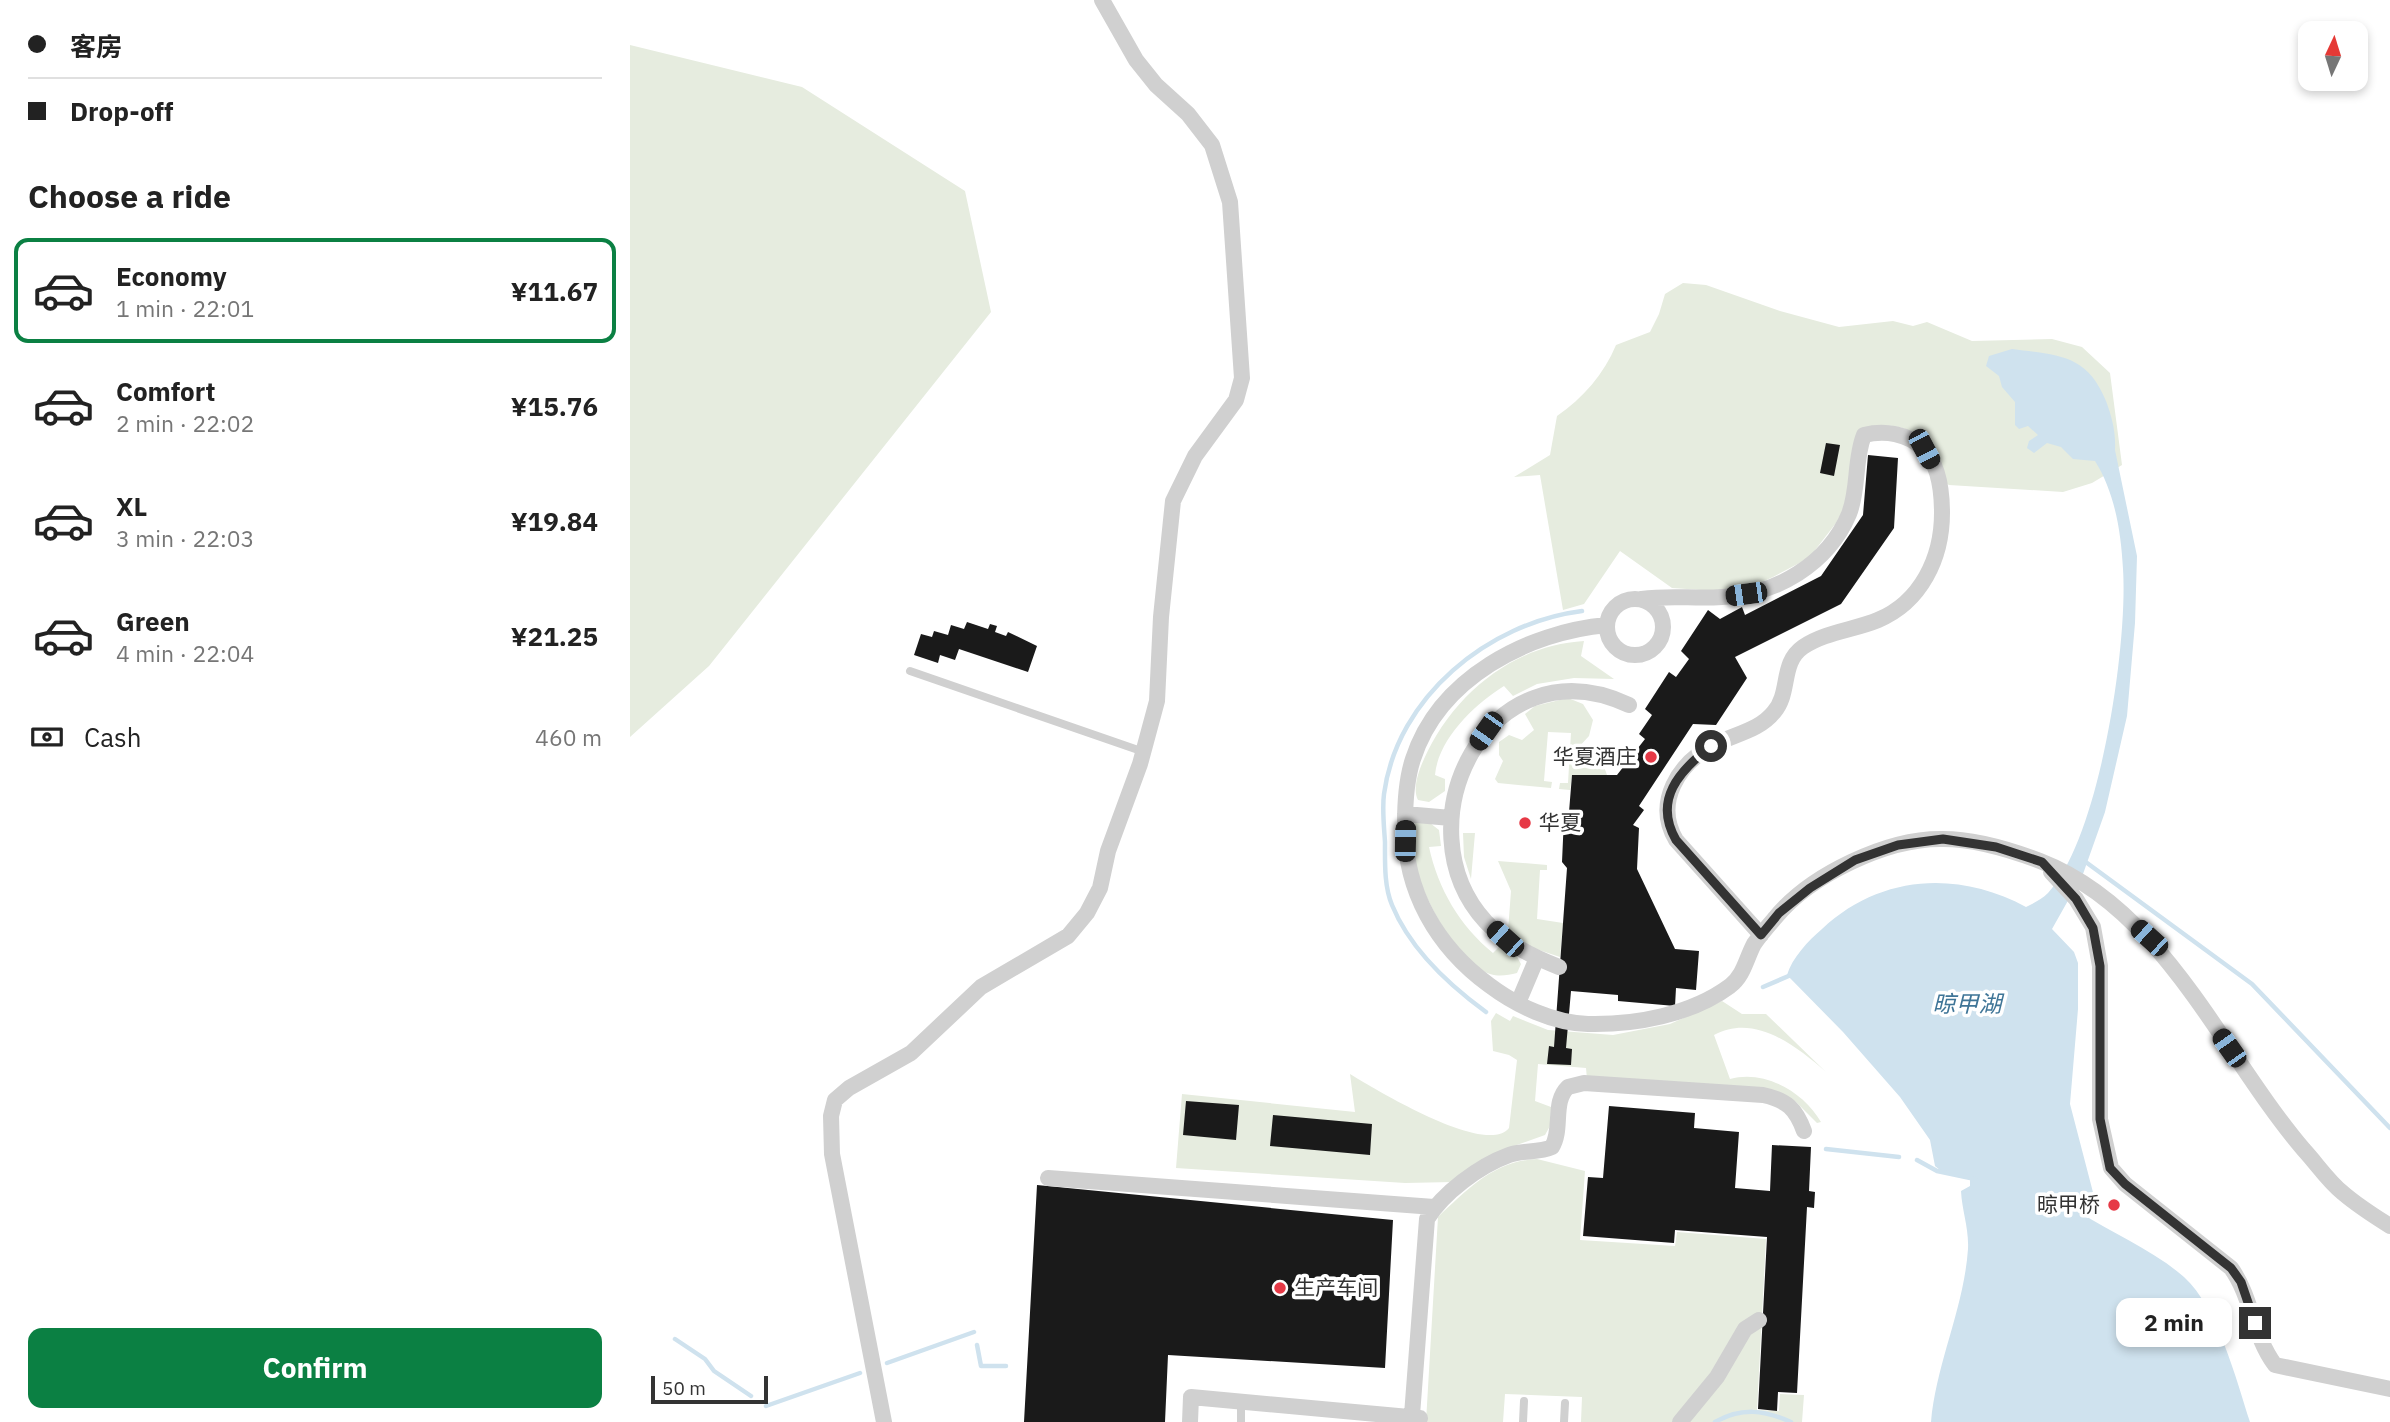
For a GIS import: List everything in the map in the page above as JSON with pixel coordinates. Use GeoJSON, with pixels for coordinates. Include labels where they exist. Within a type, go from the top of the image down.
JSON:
{"type":"FeatureCollection","features":[{"type":"Feature","properties":{"kind":"street"},"geometry":{"type":"LineString","coordinates":[[884,1422],[832,1154],[831,1116],[835,1100],[849,1088],[911,1053],[981,987],[1068,936],[1087,913],[1100,888],[1108,851],[1144,752],[1157,701],[1161,617],[1172,501],[1195,456],[1236,400],[1242,378],[1230,202],[1212,145],[1188,114],[1156,85],[1136,60],[1102,0]]}},
{"type":"Feature","properties":{"kind":"street"},"geometry":{"type":"LineString","coordinates":[[1642,599],[1651,603],[1662,618],[1662,638],[1650,651],[1642,654],[1625,653],[1611,642],[1607,625],[1615,607],[1632,598],[1746,594],[1777,584],[1808,569],[1831,546],[1849,513],[1859,448],[1864,435],[1875,432],[1894,433],[1912,440],[1924,449],[1936,471],[1942,499],[1942,533],[1936,556],[1922,585],[1905,604],[1880,619],[1814,641],[1801,649],[1787,669],[1786,689],[1775,711],[1761,724],[1711,746],[1688,765],[1673,786],[1667,805],[1667,824],[1676,840],[1761,935]]}},
{"type":"Feature","properties":{"kind":"street"},"geometry":{"type":"LineString","coordinates":[[1607,625],[1549,635],[1496,659],[1465,683],[1434,717],[1413,756],[1405,814],[1405,841],[1414,891],[1436,932],[1461,964],[1503,995],[1552,1019],[1585,1024],[1625,1023],[1674,1013],[1698,1004],[1734,984],[1761,935],[1779,913],[1810,888],[1855,860],[1898,845],[1943,839],[1996,847],[2042,862],[2096,891],[2149,938],[2285,1127],[2340,1191],[2390,1226]]}},
{"type":"Feature","properties":{"kind":"street"},"geometry":{"type":"LineString","coordinates":[[1559,967],[1537,958],[1505,939],[1485,921],[1467,894],[1455,858],[1451,818],[1470,753],[1486,731],[1507,712],[1531,697],[1562,690],[1598,692],[1629,705]]}},
{"type":"Feature","properties":{"kind":"street"},"geometry":{"type":"LineString","coordinates":[[1405,814],[1451,818]]}},
{"type":"Feature","properties":{"kind":"street"},"geometry":{"type":"LineString","coordinates":[[2042,862],[2076,899],[2093,928],[2100,966],[2100,1119],[2110,1168],[2125,1184],[2231,1268],[2241,1282],[2266,1354],[2275,1365],[2390,1389]]}},
{"type":"Feature","properties":{"kind":"street"},"geometry":{"type":"LineString","coordinates":[[1518,1003],[1537,958]]}},
{"type":"Feature","properties":{"kind":"street"},"geometry":{"type":"LineString","coordinates":[[1189,1422],[1191,1397],[1416,1419],[1427,1219],[1434,1207],[1461,1185],[1507,1156],[1552,1147],[1557,1139],[1561,1097],[1575,1084],[1763,1095],[1785,1102],[1798,1112],[1804,1131]]}},
{"type":"Feature","properties":{"kind":"street"},"geometry":{"type":"LineString","coordinates":[[1048,1178],[1434,1207]]}},
{"type":"Feature","properties":{"kind":"street"},"geometry":{"type":"LineString","coordinates":[[1680,1422],[1717,1377],[1745,1329],[1759,1320]]}},
{"type":"Feature","properties":{"kind":"lane"},"geometry":{"type":"LineString","coordinates":[[910,671],[1144,752]]}},
{"type":"Feature","properties":{"kind":"lane"},"geometry":{"type":"LineString","coordinates":[[1241,1401],[1241,1422]]}},
{"type":"Feature","properties":{"kind":"lane"},"geometry":{"type":"LineString","coordinates":[[1523,1422],[1524,1401]]}},
{"type":"Feature","properties":{"kind":"lane"},"geometry":{"type":"LineString","coordinates":[[1564,1422],[1565,1403]]}},
{"type":"Feature","properties":{"kind":"shaded area"},"geometry":{"type":"Polygon","coordinates":[[[630,45],[802,87],[965,191],[991,312],[709,666],[630,737],[630,45]]]}},
{"type":"Feature","properties":{"kind":"shaded area"},"geometry":{"type":"Polygon","coordinates":[[[1683,283],[1706,285],[1780,311],[1839,327],[1893,321],[1913,326],[1927,322],[1972,341],[2052,339],[2082,347],[2110,373],[2122,465],[2092,483],[2063,492],[1949,485],[1945,483],[1925,445],[1909,430],[1884,425],[1867,427],[1850,496],[1836,523],[1809,558],[1751,587],[1716,591],[1672,588],[1620,551],[1584,604],[1563,610],[1540,475],[1514,477],[1550,455],[1557,416],[1592,385],[1616,345],[1650,332],[1665,294],[1683,283]]]}},
{"type":"Feature","properties":{"kind":"shaded area"},"geometry":{"type":"Polygon","coordinates":[[[1584,641],[1581,656],[1614,679],[1574,678],[1537,684],[1513,696],[1504,686],[1470,713],[1443,748],[1435,775],[1445,779],[1445,791],[1429,802],[1418,800],[1416,785],[1424,759],[1436,736],[1468,695],[1509,663],[1533,652],[1584,641]]]}},
{"type":"Feature","properties":{"kind":"shaded area"},"geometry":{"type":"Polygon","coordinates":[[[1568,698],[1583,704],[1593,720],[1589,736],[1578,748],[1600,762],[1607,775],[1572,775],[1570,790],[1559,789],[1560,783],[1568,783],[1571,733],[1548,732],[1544,781],[1552,782],[1551,788],[1498,783],[1495,779],[1503,761],[1499,755],[1499,742],[1509,735],[1522,740],[1534,730],[1525,714],[1535,706],[1568,698]]]}},
{"type":"Feature","properties":{"kind":"shaded area"},"geometry":{"type":"Polygon","coordinates":[[[1415,823],[1430,823],[1439,830],[1441,846],[1429,847],[1438,877],[1452,906],[1470,931],[1493,953],[1501,945],[1515,953],[1521,964],[1517,973],[1494,975],[1475,966],[1445,930],[1432,908],[1414,860],[1412,839],[1415,823]]]}},
{"type":"Feature","properties":{"kind":"shaded area"},"geometry":{"type":"Polygon","coordinates":[[[1463,833],[1475,833],[1471,879],[1464,857],[1463,833]]]}},
{"type":"Feature","properties":{"kind":"shaded area"},"geometry":{"type":"Polygon","coordinates":[[[1498,861],[1547,865],[1547,870],[1540,870],[1537,919],[1563,923],[1560,957],[1530,947],[1508,931],[1511,891],[1498,861]]]}},
{"type":"Feature","properties":{"kind":"shaded area"},"geometry":{"type":"Polygon","coordinates":[[[1722,1001],[1742,1014],[1766,1014],[1826,1072],[1802,1052],[1774,1036],[1760,1030],[1729,1029],[1714,1035],[1730,1079],[1756,1077],[1782,1086],[1804,1101],[1821,1122],[1817,1123],[1795,1101],[1765,1089],[1587,1079],[1586,1068],[1538,1064],[1535,1101],[1551,1107],[1550,1126],[1545,1135],[1497,1152],[1453,1182],[1405,1183],[1176,1168],[1182,1094],[1355,1112],[1350,1074],[1430,1118],[1478,1134],[1497,1135],[1509,1128],[1517,1060],[1493,1051],[1491,1021],[1496,1013],[1510,1021],[1513,1016],[1548,1030],[1613,1035],[1670,1024],[1722,1001]]]}},
{"type":"Feature","properties":{"kind":"shaded area"},"geometry":{"type":"Polygon","coordinates":[[[1537,1159],[1585,1171],[1580,1240],[1675,1246],[1677,1232],[1766,1239],[1757,1410],[1779,1411],[1780,1394],[1804,1395],[1802,1422],[1581,1422],[1582,1397],[1505,1394],[1503,1422],[1426,1422],[1438,1217],[1483,1178],[1508,1165],[1537,1159]]]}},
{"type":"Feature","properties":{"kind":"water","name":"晾甲湖"},"geometry":{"type":"Polygon","coordinates":[[[2012,349],[2069,360],[2080,365],[2098,386],[2113,425],[2115,450],[2137,556],[2135,623],[2127,716],[2105,812],[2083,874],[2052,929],[2074,952],[2078,963],[2078,1009],[2070,1104],[2095,1200],[2078,1208],[2079,1212],[2159,1259],[2184,1277],[2196,1290],[2216,1325],[2250,1422],[1931,1422],[1938,1379],[1965,1271],[1968,1241],[1961,1191],[1970,1186],[1970,1177],[1941,1171],[1935,1166],[1930,1140],[1900,1097],[1843,1032],[1787,975],[1801,950],[1822,929],[1845,911],[1894,889],[1946,883],[2000,895],[2026,907],[2048,893],[2066,866],[2082,829],[2096,786],[2115,690],[2123,602],[2121,541],[2108,486],[2095,461],[2073,459],[2061,447],[2047,443],[2034,453],[2027,448],[2029,441],[2038,435],[2028,426],[2019,429],[2015,425],[2015,402],[2002,387],[1999,376],[1986,366],[1989,356],[2012,349]]]}},
{"type":"Feature","properties":{"kind":"building"},"geometry":{"type":"Polygon","coordinates":[[[1826,443],[1840,445],[1834,476],[1820,473],[1826,443]]]}},
{"type":"Feature","properties":{"kind":"building","name":"华夏酒庄"},"geometry":{"type":"Polygon","coordinates":[[[1868,455],[1898,458],[1894,528],[1841,604],[1735,657],[1747,678],[1716,725],[1693,724],[1639,806],[1644,810],[1633,825],[1639,828],[1637,869],[1675,949],[1699,951],[1696,990],[1676,988],[1675,1006],[1618,1001],[1618,995],[1571,991],[1566,1048],[1572,1049],[1571,1065],[1547,1064],[1549,1046],[1554,1047],[1567,868],[1562,862],[1564,817],[1569,812],[1572,775],[1617,775],[1645,739],[1639,734],[1652,715],[1645,709],[1669,672],[1676,677],[1689,659],[1681,651],[1708,610],[1720,619],[1742,607],[1745,615],[1821,576],[1863,515],[1868,455]]]}},
{"type":"Feature","properties":{"kind":"building"},"geometry":{"type":"Polygon","coordinates":[[[967,622],[988,629],[990,624],[997,626],[995,632],[1006,636],[1008,632],[1037,646],[1028,672],[959,649],[955,660],[940,655],[938,663],[914,655],[921,634],[932,637],[934,631],[948,635],[951,625],[964,629],[967,622]]]}},
{"type":"Feature","properties":{"kind":"building"},"geometry":{"type":"Polygon","coordinates":[[[1186,1101],[1239,1105],[1236,1140],[1183,1135],[1186,1101]]]}},
{"type":"Feature","properties":{"kind":"building"},"geometry":{"type":"Polygon","coordinates":[[[1609,1106],[1695,1113],[1694,1128],[1739,1132],[1735,1188],[1770,1191],[1772,1145],[1811,1147],[1809,1191],[1815,1192],[1814,1208],[1807,1207],[1797,1393],[1778,1392],[1777,1411],[1758,1409],[1767,1237],[1675,1230],[1674,1243],[1583,1236],[1588,1177],[1603,1178],[1609,1106]]]}},
{"type":"Feature","properties":{"kind":"building"},"geometry":{"type":"Polygon","coordinates":[[[1273,1115],[1372,1124],[1370,1155],[1270,1146],[1273,1115]]]}},
{"type":"Feature","properties":{"kind":"building"},"geometry":{"type":"Polygon","coordinates":[[[1037,1185],[1393,1220],[1385,1368],[1168,1355],[1165,1422],[1024,1422],[1037,1185]]]}},
{"type":"Feature","properties":{"kind":"waterway"},"geometry":{"type":"LineString","coordinates":[[1486,1012],[1432,965],[1409,936],[1392,905],[1386,874],[1383,806],[1392,759],[1407,726],[1428,697],[1453,671],[1481,649],[1513,631],[1547,618],[1582,611]]}},
{"type":"Feature","properties":{"kind":"waterway"},"geometry":{"type":"LineString","coordinates":[[2083,860],[2252,984],[2390,1128]]}},
{"type":"Feature","properties":{"kind":"waterway"},"geometry":{"type":"LineString","coordinates":[[1763,987],[1791,975]]}},
{"type":"Feature","properties":{"kind":"waterway"},"geometry":{"type":"LineString","coordinates":[[1826,1149],[1899,1157]]}},
{"type":"Feature","properties":{"kind":"waterway"},"geometry":{"type":"LineString","coordinates":[[1917,1160],[1937,1171],[1975,1179]]}},
{"type":"Feature","properties":{"kind":"waterway"},"geometry":{"type":"LineString","coordinates":[[887,1363],[974,1332]]}},
{"type":"Feature","properties":{"kind":"waterway"},"geometry":{"type":"LineString","coordinates":[[675,1339],[705,1359],[714,1371],[751,1396]]}},
{"type":"Feature","properties":{"kind":"waterway"},"geometry":{"type":"LineString","coordinates":[[977,1345],[981,1366],[1006,1366]]}},
{"type":"Feature","properties":{"kind":"waterway"},"geometry":{"type":"LineString","coordinates":[[766,1406],[860,1373]]}},
{"type":"Feature","properties":{"kind":"waterway"},"geometry":{"type":"LineString","coordinates":[[1715,1422],[1744,1412],[1772,1415],[1791,1422]]}},
{"type":"Feature","properties":{"kind":"place","name":"华夏酒庄"},"geometry":{"type":"Point","coordinates":[1651,757]}},
{"type":"Feature","properties":{"kind":"place","name":"华夏"},"geometry":{"type":"Point","coordinates":[1525,823]}},
{"type":"Feature","properties":{"kind":"place","name":"晾甲桥"},"geometry":{"type":"Point","coordinates":[2114,1205]}},
{"type":"Feature","properties":{"kind":"place","name":"生产车间"},"geometry":{"type":"Point","coordinates":[1280,1288]}},
{"type":"Feature","properties":{"kind":"route"},"geometry":{"type":"LineString","coordinates":[[1711,746],[1688,765],[1673,786],[1667,805],[1667,824],[1676,840],[1761,935],[1779,913],[1810,888],[1855,860],[1898,845],[1943,839],[1996,847],[2042,862],[2076,899],[2093,928],[2100,966],[2100,1119],[2110,1168],[2125,1184],[2206,1245],[2231,1268],[2241,1282],[2255,1323]]}}]}
